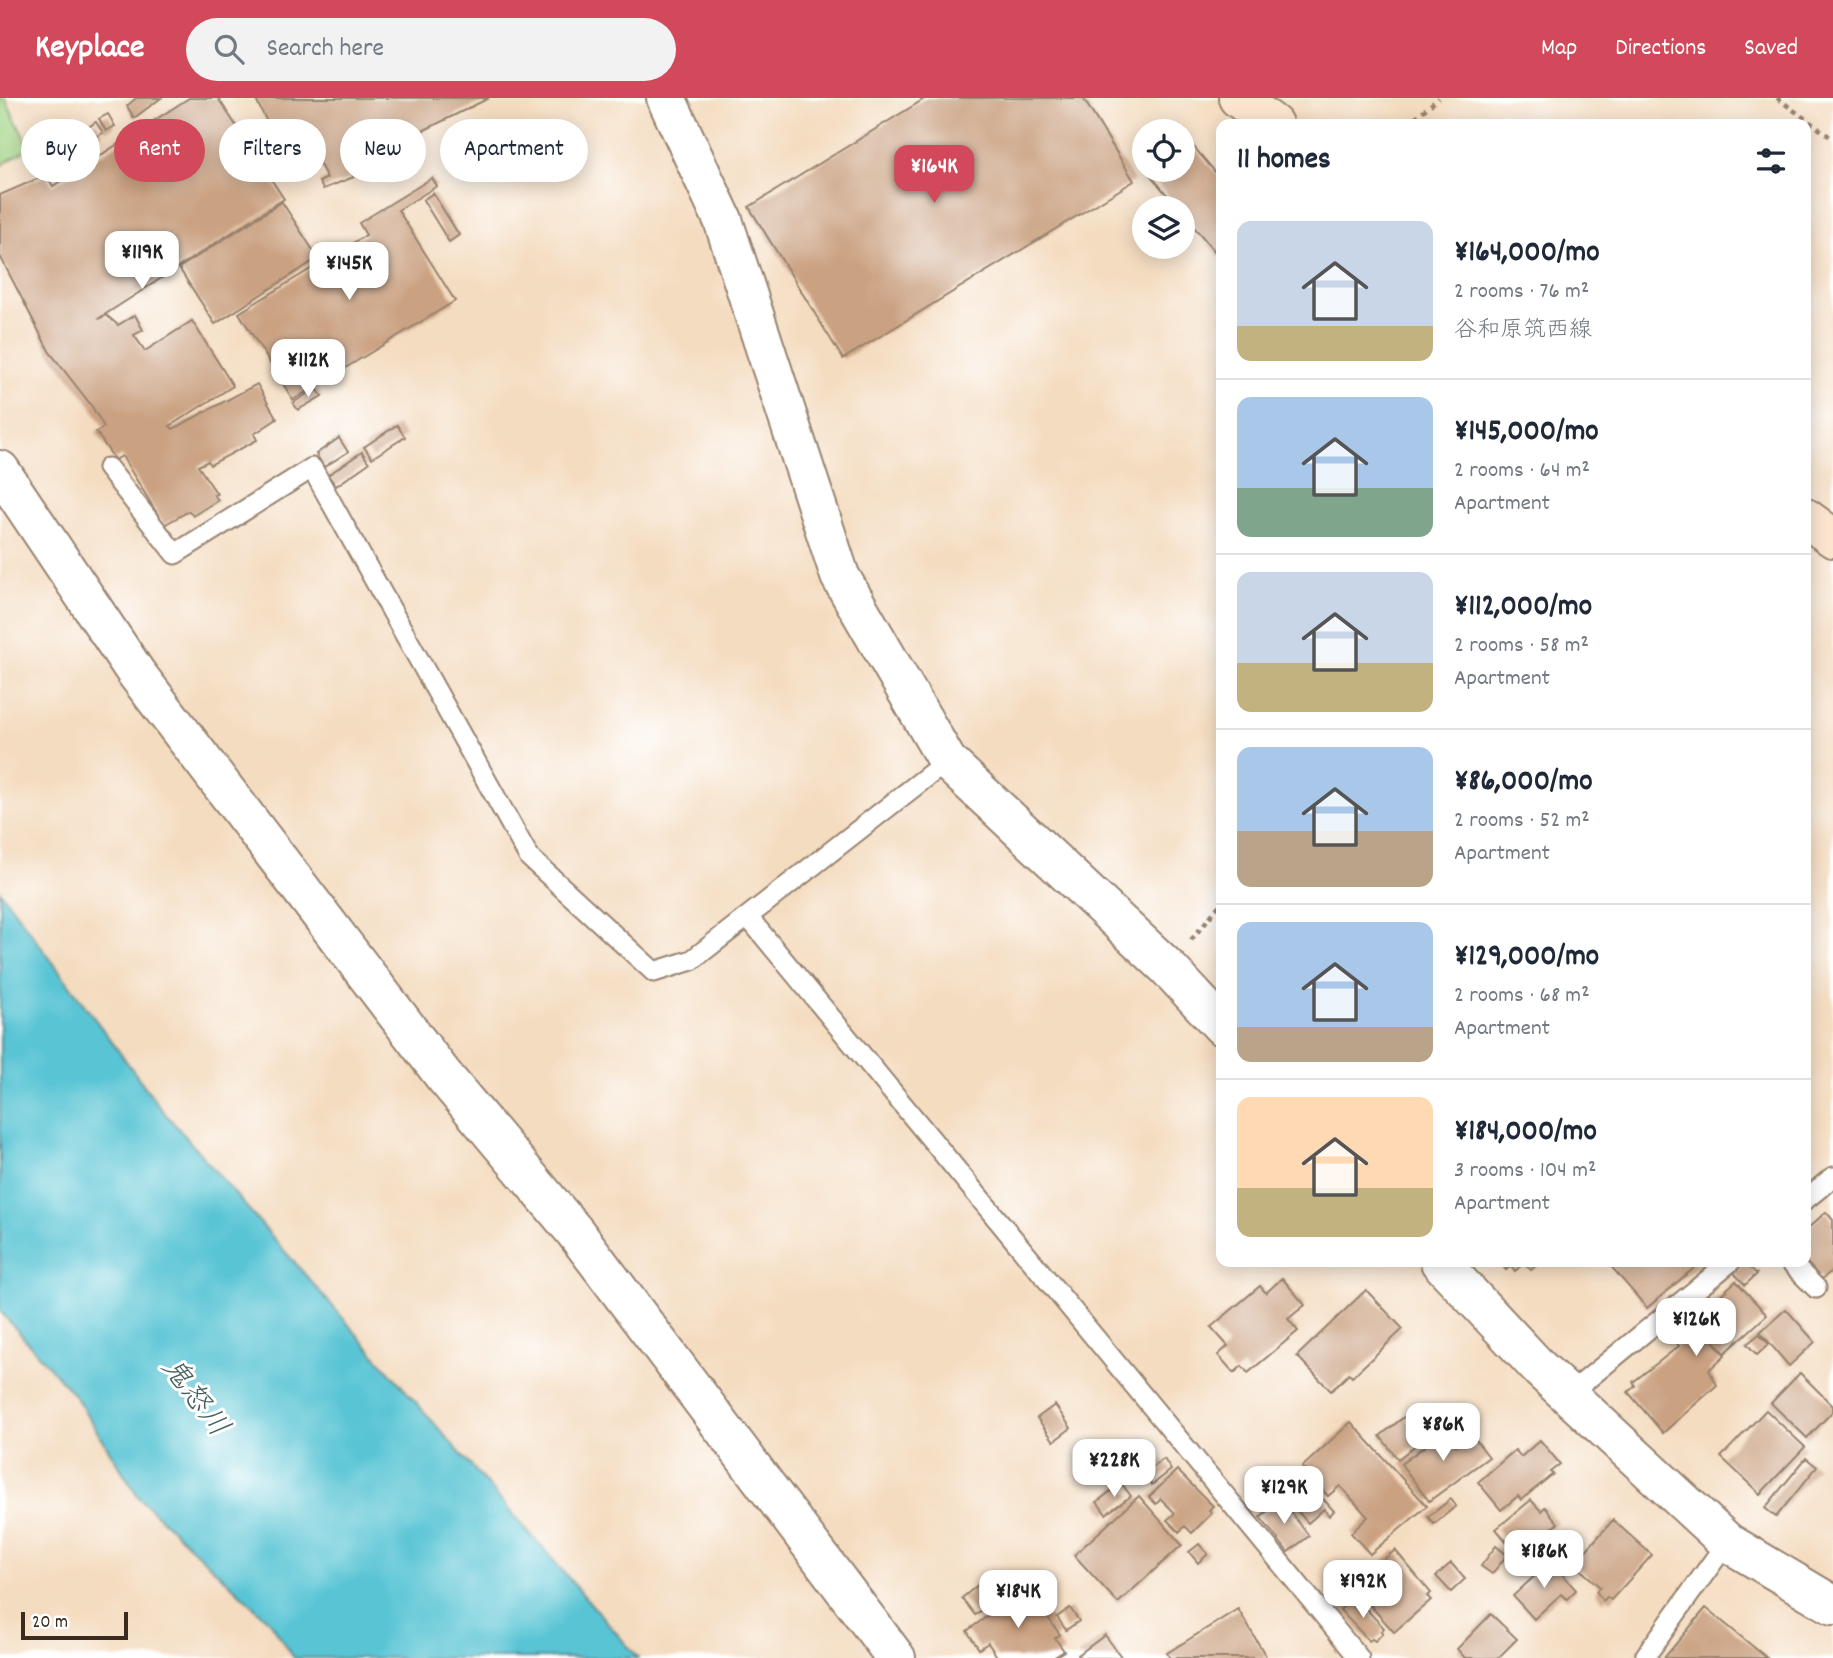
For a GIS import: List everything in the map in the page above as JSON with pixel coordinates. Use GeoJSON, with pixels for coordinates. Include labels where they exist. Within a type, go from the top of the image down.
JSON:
{"type":"FeatureCollection","features":[{"type":"Feature","properties":{"kind":"main road"},"geometry":{"type":"LineString","coordinates":[[1238,98],[1266,119]]}},
{"type":"Feature","properties":{"kind":"main road"},"geometry":{"type":"LineString","coordinates":[[1811,522],[1833,538]]}},
{"type":"Feature","properties":{"kind":"street"},"geometry":{"type":"LineString","coordinates":[[666,98],[723,220],[840,576],[947,761],[1168,968],[1216,1020]]}},
{"type":"Feature","properties":{"kind":"street"},"geometry":{"type":"LineString","coordinates":[[0,470],[136,673],[443,1075],[575,1232],[896,1658]]}},
{"type":"Feature","properties":{"kind":"street"},"geometry":{"type":"LineString","coordinates":[[1445,1267],[1568,1395],[1727,1542],[1833,1605]]}},
{"type":"Feature","properties":{"kind":"lane"},"geometry":{"type":"LineString","coordinates":[[108,467],[176,554],[312,468],[529,857],[654,972],[692,960],[947,761]]}},
{"type":"Feature","properties":{"kind":"lane"},"geometry":{"type":"LineString","coordinates":[[748,917],[1359,1658]]}},
{"type":"Feature","properties":{"kind":"lane"},"geometry":{"type":"LineString","coordinates":[[1811,1195],[1833,1177]]}},
{"type":"Feature","properties":{"kind":"lane"},"geometry":{"type":"LineString","coordinates":[[1568,1395],[1724,1267]]}},
{"type":"Feature","properties":{"kind":"lane"},"geometry":{"type":"LineString","coordinates":[[1795,1267],[1816,1288]]}},
{"type":"Feature","properties":{"kind":"lane"},"geometry":{"type":"LineString","coordinates":[[1644,1658],[1727,1542]]}},
{"type":"Feature","properties":{"kind":"path"},"geometry":{"type":"LineString","coordinates":[[1413,119],[1439,98]]}},
{"type":"Feature","properties":{"kind":"path"},"geometry":{"type":"LineString","coordinates":[[1777,98],[1806,119]]}},
{"type":"Feature","properties":{"kind":"path"},"geometry":{"type":"LineString","coordinates":[[1811,123],[1833,139]]}},
{"type":"Feature","properties":{"kind":"path"},"geometry":{"type":"LineString","coordinates":[[1168,968],[1216,909]]}},
{"type":"Feature","properties":{"kind":"green space"},"geometry":{"type":"Polygon","coordinates":[[[0,98],[5,98],[21,131],[21,153],[0,166],[0,98]]]}},
{"type":"Feature","properties":{"kind":"water","name":"鬼怒川"},"geometry":{"type":"Polygon","coordinates":[[[0,891],[163,1111],[638,1658],[294,1658],[271,1623],[140,1499],[75,1396],[0,1311],[0,891]]]}},
{"type":"Feature","properties":{"kind":"building"},"geometry":{"type":"Polygon","coordinates":[[[136,98],[161,98],[134,118],[127,106],[136,98]]]}},
{"type":"Feature","properties":{"kind":"building"},"geometry":{"type":"Polygon","coordinates":[[[189,98],[218,98],[232,119],[219,119],[219,182],[273,182],[284,199],[98,319],[106,315],[118,325],[135,315],[143,330],[134,335],[145,351],[192,321],[233,386],[170,426],[173,429],[257,384],[277,419],[254,434],[257,440],[210,465],[208,461],[198,466],[217,494],[214,495],[218,500],[193,516],[189,511],[164,525],[122,456],[115,460],[96,432],[104,427],[91,405],[49,351],[0,256],[0,195],[30,182],[50,182],[53,186],[59,182],[100,182],[100,156],[114,147],[114,182],[205,182],[205,119],[157,119],[189,98]]]}},
{"type":"Feature","properties":{"kind":"building"},"geometry":{"type":"Polygon","coordinates":[[[255,98],[489,98],[447,119],[440,119],[440,122],[426,129],[426,119],[340,119],[341,182],[323,189],[319,182],[326,182],[327,178],[326,119],[266,119],[255,98]]]}},
{"type":"Feature","properties":{"kind":"building"},"geometry":{"type":"Polygon","coordinates":[[[926,98],[1083,98],[1132,182],[843,359],[749,207],[926,98]]]}},
{"type":"Feature","properties":{"kind":"building"},"geometry":{"type":"Polygon","coordinates":[[[108,114],[114,127],[106,131],[99,119],[108,114]]]}},
{"type":"Feature","properties":{"kind":"building"},"geometry":{"type":"Polygon","coordinates":[[[1195,148],[1216,173],[1216,253],[1195,228],[1195,196],[1168,196],[1156,182],[1195,182],[1195,148]]]}},
{"type":"Feature","properties":{"kind":"building"},"geometry":{"type":"Polygon","coordinates":[[[432,178],[437,186],[398,210],[455,301],[293,400],[239,313],[366,235],[359,223],[432,178]]]}},
{"type":"Feature","properties":{"kind":"building"},"geometry":{"type":"Polygon","coordinates":[[[433,193],[459,235],[449,242],[423,200],[433,193]]]}},
{"type":"Feature","properties":{"kind":"building"},"geometry":{"type":"Polygon","coordinates":[[[282,202],[318,258],[215,324],[179,268],[282,202]]]}},
{"type":"Feature","properties":{"kind":"building"},"geometry":{"type":"Polygon","coordinates":[[[316,388],[322,396],[298,410],[293,403],[316,388]]]}},
{"type":"Feature","properties":{"kind":"building"},"geometry":{"type":"Polygon","coordinates":[[[397,425],[405,437],[372,458],[364,447],[397,425]]]}},
{"type":"Feature","properties":{"kind":"building"},"geometry":{"type":"Polygon","coordinates":[[[339,438],[348,452],[324,467],[316,454],[339,438]]]}},
{"type":"Feature","properties":{"kind":"building"},"geometry":{"type":"Polygon","coordinates":[[[362,452],[369,463],[336,486],[328,475],[362,452]]]}},
{"type":"Feature","properties":{"kind":"building"},"geometry":{"type":"Polygon","coordinates":[[[1826,1212],[1833,1220],[1833,1270],[1822,1279],[1811,1267],[1811,1226],[1826,1212]]]}},
{"type":"Feature","properties":{"kind":"building"},"geometry":{"type":"Polygon","coordinates":[[[1612,1267],[1695,1267],[1647,1308],[1612,1267]]]}},
{"type":"Feature","properties":{"kind":"building"},"geometry":{"type":"Polygon","coordinates":[[[1739,1267],[1749,1267],[1757,1274],[1745,1285],[1734,1273],[1739,1267]]]}},
{"type":"Feature","properties":{"kind":"building"},"geometry":{"type":"Polygon","coordinates":[[[1282,1278],[1305,1305],[1288,1319],[1298,1331],[1248,1373],[1242,1366],[1234,1373],[1218,1355],[1228,1346],[1211,1327],[1260,1286],[1266,1293],[1282,1278]]]}},
{"type":"Feature","properties":{"kind":"building"},"geometry":{"type":"Polygon","coordinates":[[[1736,1281],[1767,1315],[1725,1353],[1705,1331],[1725,1355],[1709,1370],[1717,1385],[1663,1433],[1628,1392],[1635,1386],[1633,1382],[1679,1346],[1674,1339],[1693,1322],[1698,1328],[1701,1326],[1694,1319],[1736,1281]]]}},
{"type":"Feature","properties":{"kind":"building"},"geometry":{"type":"Polygon","coordinates":[[[1366,1290],[1403,1329],[1352,1377],[1349,1374],[1331,1391],[1297,1356],[1366,1290]]]}},
{"type":"Feature","properties":{"kind":"building"},"geometry":{"type":"Polygon","coordinates":[[[1786,1309],[1815,1342],[1789,1366],[1760,1332],[1786,1309]]]}},
{"type":"Feature","properties":{"kind":"building"},"geometry":{"type":"Polygon","coordinates":[[[1759,1334],[1769,1344],[1757,1355],[1747,1344],[1759,1334]]]}},
{"type":"Feature","properties":{"kind":"building"},"geometry":{"type":"Polygon","coordinates":[[[1800,1373],[1833,1406],[1833,1411],[1807,1438],[1771,1403],[1800,1373]]]}},
{"type":"Feature","properties":{"kind":"building"},"geometry":{"type":"Polygon","coordinates":[[[1055,1405],[1071,1428],[1054,1441],[1037,1418],[1055,1405]]]}},
{"type":"Feature","properties":{"kind":"building"},"geometry":{"type":"Polygon","coordinates":[[[1766,1410],[1805,1447],[1760,1494],[1721,1457],[1766,1410]]]}},
{"type":"Feature","properties":{"kind":"building"},"geometry":{"type":"Polygon","coordinates":[[[1404,1417],[1422,1440],[1398,1459],[1380,1436],[1404,1417]]]}},
{"type":"Feature","properties":{"kind":"building"},"geometry":{"type":"Polygon","coordinates":[[[1351,1422],[1427,1506],[1370,1554],[1351,1533],[1368,1517],[1340,1486],[1328,1496],[1302,1467],[1351,1422]]]}},
{"type":"Feature","properties":{"kind":"building"},"geometry":{"type":"Polygon","coordinates":[[[1445,1431],[1456,1445],[1471,1434],[1489,1457],[1429,1501],[1401,1464],[1445,1431]]]}},
{"type":"Feature","properties":{"kind":"building"},"geometry":{"type":"Polygon","coordinates":[[[1540,1440],[1560,1464],[1550,1472],[1553,1474],[1521,1500],[1518,1496],[1501,1510],[1478,1482],[1515,1450],[1521,1457],[1540,1440]]]}},
{"type":"Feature","properties":{"kind":"building"},"geometry":{"type":"Polygon","coordinates":[[[1806,1458],[1817,1467],[1776,1517],[1765,1508],[1806,1458]]]}},
{"type":"Feature","properties":{"kind":"building"},"geometry":{"type":"Polygon","coordinates":[[[1164,1459],[1171,1470],[1152,1485],[1144,1473],[1164,1459]]]}},
{"type":"Feature","properties":{"kind":"building"},"geometry":{"type":"Polygon","coordinates":[[[1177,1470],[1213,1506],[1209,1510],[1212,1513],[1192,1533],[1185,1526],[1179,1532],[1167,1520],[1175,1513],[1161,1499],[1156,1504],[1149,1497],[1177,1470]]]}},
{"type":"Feature","properties":{"kind":"building"},"geometry":{"type":"Polygon","coordinates":[[[1298,1471],[1334,1511],[1329,1516],[1324,1509],[1308,1523],[1278,1489],[1298,1471]]]}},
{"type":"Feature","properties":{"kind":"building"},"geometry":{"type":"Polygon","coordinates":[[[1121,1483],[1131,1496],[1106,1514],[1097,1502],[1121,1483]]]}},
{"type":"Feature","properties":{"kind":"building"},"geometry":{"type":"Polygon","coordinates":[[[1139,1496],[1182,1545],[1118,1603],[1074,1555],[1139,1496]]]}},
{"type":"Feature","properties":{"kind":"building"},"geometry":{"type":"Polygon","coordinates":[[[1451,1499],[1456,1506],[1434,1524],[1428,1517],[1451,1499]]]}},
{"type":"Feature","properties":{"kind":"building"},"geometry":{"type":"Polygon","coordinates":[[[1281,1500],[1309,1536],[1288,1552],[1260,1517],[1281,1500]]]}},
{"type":"Feature","properties":{"kind":"building"},"geometry":{"type":"Polygon","coordinates":[[[1531,1500],[1541,1511],[1545,1507],[1558,1523],[1519,1556],[1496,1529],[1531,1500]]]}},
{"type":"Feature","properties":{"kind":"building"},"geometry":{"type":"Polygon","coordinates":[[[1613,1520],[1652,1555],[1611,1600],[1607,1597],[1603,1601],[1596,1591],[1600,1587],[1574,1564],[1613,1520]]]}},
{"type":"Feature","properties":{"kind":"building"},"geometry":{"type":"Polygon","coordinates":[[[1199,1544],[1208,1554],[1198,1563],[1189,1552],[1199,1544]]]}},
{"type":"Feature","properties":{"kind":"building"},"geometry":{"type":"Polygon","coordinates":[[[1496,1546],[1507,1555],[1492,1574],[1481,1566],[1496,1546]]]}},
{"type":"Feature","properties":{"kind":"building"},"geometry":{"type":"Polygon","coordinates":[[[1395,1550],[1431,1593],[1427,1596],[1431,1600],[1394,1632],[1353,1586],[1395,1550]]]}},
{"type":"Feature","properties":{"kind":"building"},"geometry":{"type":"Polygon","coordinates":[[[1551,1561],[1576,1590],[1567,1599],[1561,1594],[1534,1619],[1513,1596],[1551,1561]]]}},
{"type":"Feature","properties":{"kind":"building"},"geometry":{"type":"Polygon","coordinates":[[[1451,1563],[1465,1579],[1451,1592],[1436,1576],[1451,1563]]]}},
{"type":"Feature","properties":{"kind":"building"},"geometry":{"type":"Polygon","coordinates":[[[1340,1564],[1349,1572],[1338,1583],[1329,1574],[1340,1564]]]}},
{"type":"Feature","properties":{"kind":"building"},"geometry":{"type":"Polygon","coordinates":[[[979,1584],[992,1602],[975,1615],[962,1598],[979,1584]]]}},
{"type":"Feature","properties":{"kind":"building"},"geometry":{"type":"Polygon","coordinates":[[[1027,1587],[1060,1635],[1055,1638],[1064,1651],[1053,1658],[998,1658],[988,1643],[979,1649],[967,1631],[1027,1587]]]}},
{"type":"Feature","properties":{"kind":"building"},"geometry":{"type":"Polygon","coordinates":[[[1354,1596],[1384,1628],[1375,1641],[1369,1641],[1340,1610],[1354,1596]]]}},
{"type":"Feature","properties":{"kind":"building"},"geometry":{"type":"Polygon","coordinates":[[[1070,1608],[1079,1621],[1066,1630],[1057,1617],[1070,1608]]]}},
{"type":"Feature","properties":{"kind":"building"},"geometry":{"type":"Polygon","coordinates":[[[1706,1608],[1767,1658],[1664,1658],[1706,1608]]]}},
{"type":"Feature","properties":{"kind":"building"},"geometry":{"type":"Polygon","coordinates":[[[1238,1609],[1267,1658],[1170,1658],[1167,1653],[1238,1609]]]}},
{"type":"Feature","properties":{"kind":"building"},"geometry":{"type":"Polygon","coordinates":[[[1491,1614],[1517,1639],[1498,1658],[1465,1658],[1457,1649],[1491,1614]]]}},
{"type":"Feature","properties":{"kind":"building"},"geometry":{"type":"Polygon","coordinates":[[[1105,1635],[1122,1658],[1080,1658],[1078,1655],[1105,1635]]]}}]}
